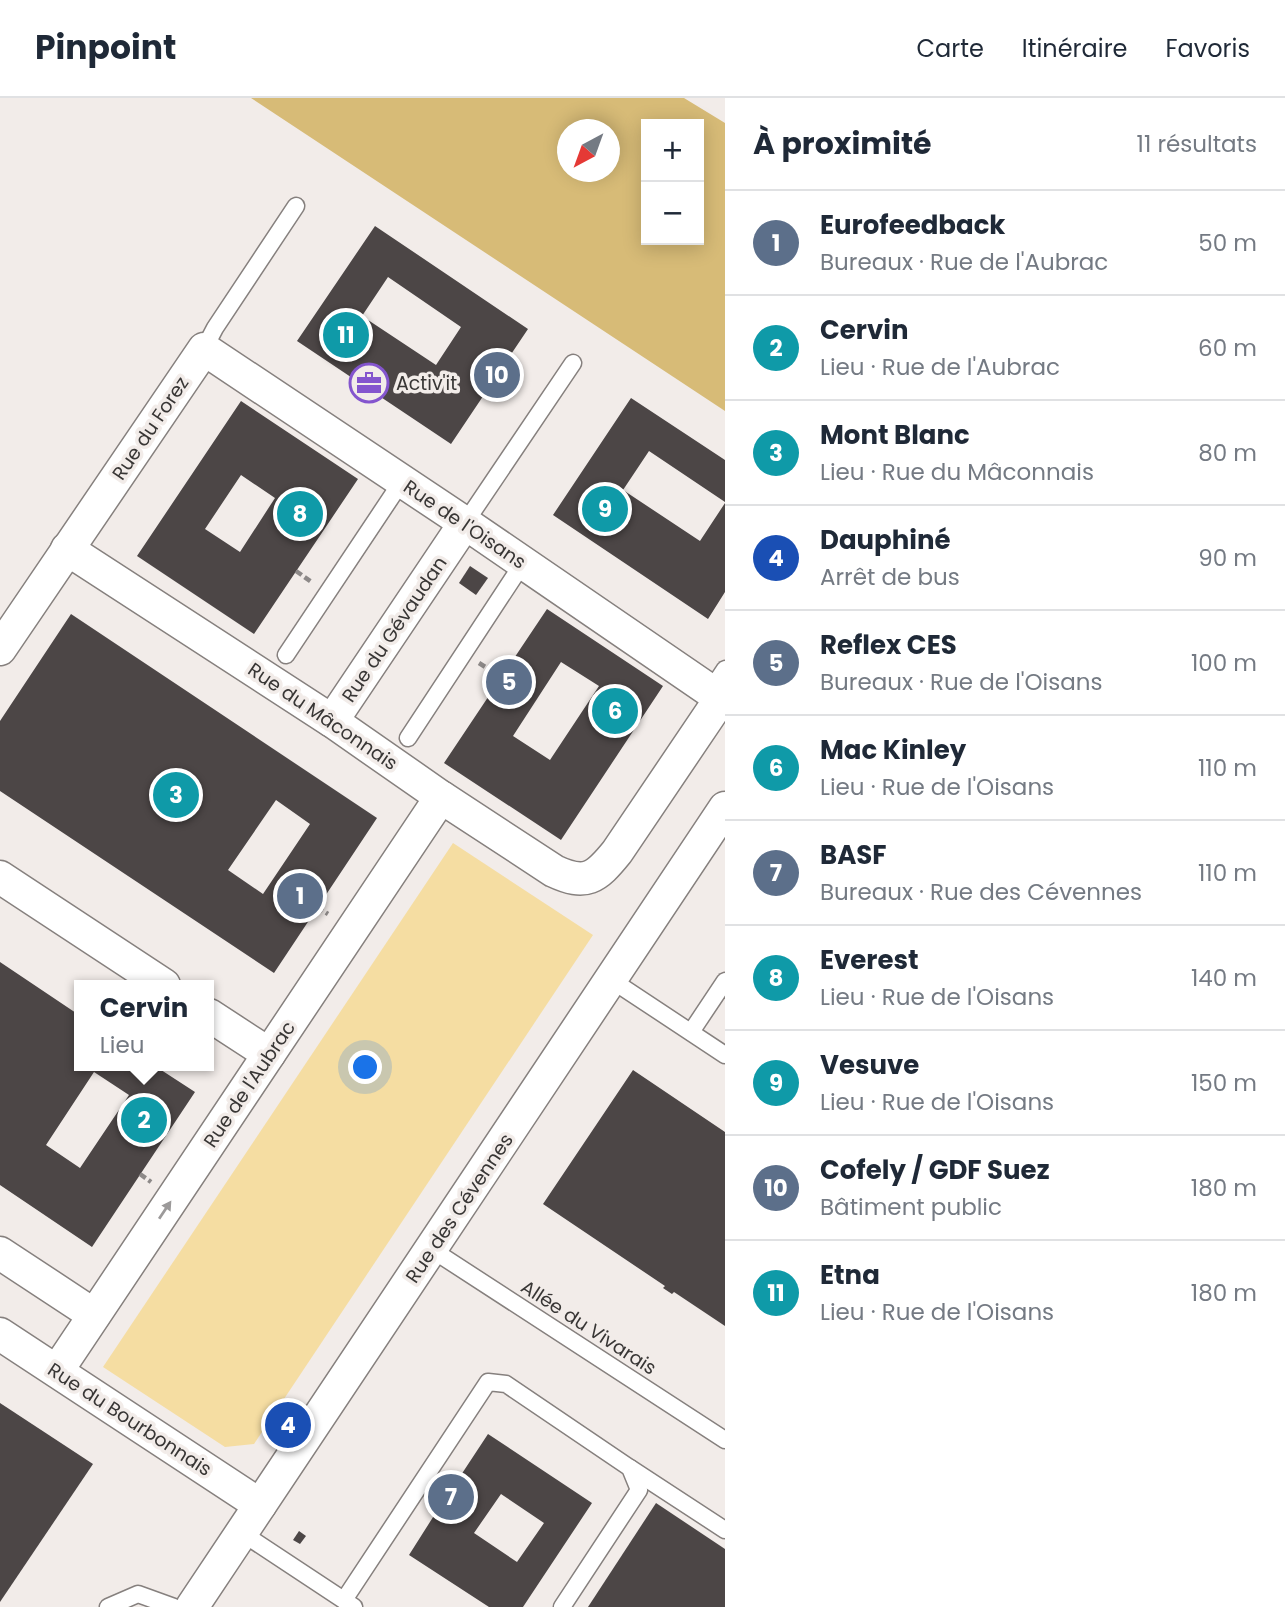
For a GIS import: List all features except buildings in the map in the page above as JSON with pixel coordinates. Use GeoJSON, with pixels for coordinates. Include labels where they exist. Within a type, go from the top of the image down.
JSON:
{"type":"FeatureCollection","features":[{"type":"Feature","properties":{"kind":"street","name":"Rue de l'Oisans"},"geometry":{"type":"LineString","coordinates":[[204,349],[523,563],[720,690]]}},
{"type":"Feature","properties":{"kind":"street","name":"Rue du Forez"},"geometry":{"type":"LineString","coordinates":[[0,649],[204,349]]}},
{"type":"Feature","properties":{"kind":"street","name":"Rue du Gévaudan"},"geometry":{"type":"LineString","coordinates":[[332,721],[465,523]]}},
{"type":"Feature","properties":{"kind":"street","name":"Rue du Mâconnais"},"geometry":{"type":"LineString","coordinates":[[67,549],[332,721],[554,871],[568,877],[591,878],[601,873],[720,690]]}},
{"type":"Feature","properties":{"kind":"street","name":"Rue de l'Aubrac"},"geometry":{"type":"LineString","coordinates":[[57,1371],[441,797]]}},
{"type":"Feature","properties":{"kind":"street","name":"Rue des Cévennes"},"geometry":{"type":"LineString","coordinates":[[192,1607],[725,808]]}},
{"type":"Feature","properties":{"kind":"street"},"geometry":{"type":"LineString","coordinates":[[0,877],[156,980]]}},
{"type":"Feature","properties":{"kind":"street"},"geometry":{"type":"LineString","coordinates":[[214,1017],[269,1054]]}},
{"type":"Feature","properties":{"kind":"street"},"geometry":{"type":"LineString","coordinates":[[0,1253],[94,1315]]}},
{"type":"Feature","properties":{"kind":"street","name":"Rue du Bourbonnais"},"geometry":{"type":"LineString","coordinates":[[0,1334],[260,1505]]}},
{"type":"Feature","properties":{"kind":"lane","name":"Rue du Forez"},"geometry":{"type":"LineString","coordinates":[[204,349],[215,328],[296,206]]}},
{"type":"Feature","properties":{"kind":"lane","name":"Rue du Gévaudan"},"geometry":{"type":"LineString","coordinates":[[465,523],[573,363]]}},
{"type":"Feature","properties":{"kind":"lane"},"geometry":{"type":"LineString","coordinates":[[286,654],[402,481]]}},
{"type":"Feature","properties":{"kind":"lane"},"geometry":{"type":"LineString","coordinates":[[408,738],[523,563]]}},
{"type":"Feature","properties":{"kind":"lane"},"geometry":{"type":"LineString","coordinates":[[610,979],[725,1055]]}},
{"type":"Feature","properties":{"kind":"lane"},"geometry":{"type":"LineString","coordinates":[[691,1032],[725,981]]}},
{"type":"Feature","properties":{"kind":"lane","name":"Allée du Vivarais"},"geometry":{"type":"LineString","coordinates":[[432,1249],[725,1440]]}},
{"type":"Feature","properties":{"kind":"lane"},"geometry":{"type":"LineString","coordinates":[[242,1532],[349,1604],[488,1382],[506,1384],[725,1530]]}},
{"type":"Feature","properties":{"kind":"lane"},"geometry":{"type":"LineString","coordinates":[[562,1607],[639,1490],[630,1468]]}},
{"type":"Feature","properties":{"kind":"lane"},"geometry":{"type":"LineString","coordinates":[[108,1607],[138,1594],[174,1607]]}},
{"type":"Feature","properties":{"kind":"shaded area"},"geometry":{"type":"Polygon","coordinates":[[[251,98],[684,98],[725,123],[725,411],[251,98]]]}},
{"type":"Feature","properties":{"kind":"shaded area"},"geometry":{"type":"Polygon","coordinates":[[[453,843],[593,935],[254,1444],[225,1447],[103,1367],[453,843]]]}},
{"type":"Feature","properties":{"kind":"place","name":"Etna"},"geometry":{"type":"Point","coordinates":[346,335]}},
{"type":"Feature","properties":{"kind":"place","name":"Cofely / GDF Suez"},"geometry":{"type":"Point","coordinates":[497,375]}},
{"type":"Feature","properties":{"kind":"place","name":"Activ'it"},"geometry":{"type":"Point","coordinates":[369,383]}},
{"type":"Feature","properties":{"kind":"place","name":"Vesuve"},"geometry":{"type":"Point","coordinates":[605,509]}},
{"type":"Feature","properties":{"kind":"place","name":"Everest"},"geometry":{"type":"Point","coordinates":[300,514]}},
{"type":"Feature","properties":{"kind":"place","name":"Reflex CES"},"geometry":{"type":"Point","coordinates":[509,682]}},
{"type":"Feature","properties":{"kind":"place","name":"Mac Kinley"},"geometry":{"type":"Point","coordinates":[615,711]}},
{"type":"Feature","properties":{"kind":"place","name":"Mont Blanc"},"geometry":{"type":"Point","coordinates":[176,795]}},
{"type":"Feature","properties":{"kind":"place","name":"Eurofeedback"},"geometry":{"type":"Point","coordinates":[300,896]}},
{"type":"Feature","properties":{"kind":"place","name":"Cervin"},"geometry":{"type":"Point","coordinates":[144,1120]}},
{"type":"Feature","properties":{"kind":"place","name":"Dauphiné"},"geometry":{"type":"Point","coordinates":[288,1425]}},
{"type":"Feature","properties":{"kind":"place","name":"BASF"},"geometry":{"type":"Point","coordinates":[451,1497]}}]}
